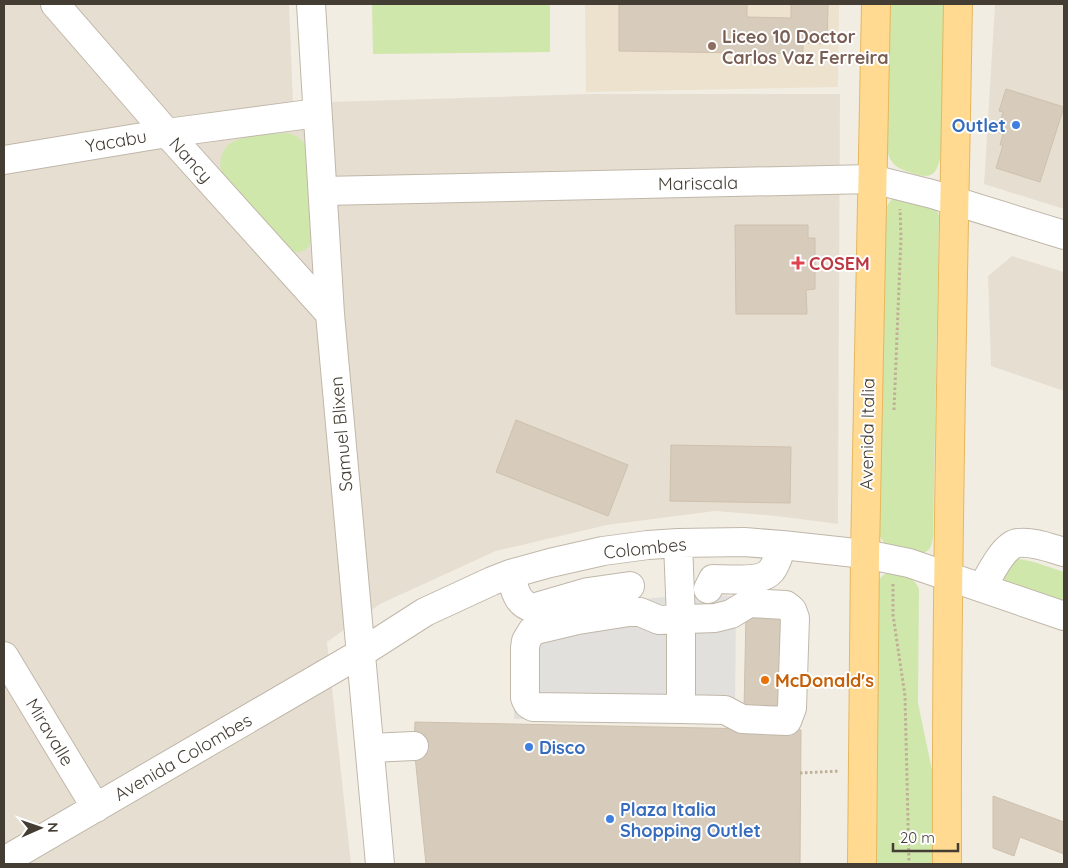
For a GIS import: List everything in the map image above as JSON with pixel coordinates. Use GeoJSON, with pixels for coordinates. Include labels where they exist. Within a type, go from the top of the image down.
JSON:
{"type":"FeatureCollection","features":[{"type":"Feature","properties":{"kind":"main road","name":"Avenida Italia"},"geometry":{"type":"LineString","coordinates":[[862,864],[865,554],[886,182],[876,4]]}},
{"type":"Feature","properties":{"kind":"main road"},"geometry":{"type":"LineString","coordinates":[[947,864],[946,730],[958,4]]}},
{"type":"Feature","properties":{"kind":"street","name":"Nancy"},"geometry":{"type":"LineString","coordinates":[[54,4],[330,314]]}},
{"type":"Feature","properties":{"kind":"street","name":"Samuel Blixen"},"geometry":{"type":"LineString","coordinates":[[311,4],[330,314],[380,864]]}},
{"type":"Feature","properties":{"kind":"street","name":"Yacabu"},"geometry":{"type":"LineString","coordinates":[[4,160],[167,133],[317,113]]}},
{"type":"Feature","properties":{"kind":"street","name":"Mariscala"},"geometry":{"type":"LineString","coordinates":[[323,191],[886,182],[955,200],[1064,235]]}},
{"type":"Feature","properties":{"kind":"street","name":"Colombes"},"geometry":{"type":"LineString","coordinates":[[361,653],[425,612],[510,574],[603,552],[648,545],[678,543],[744,542],[865,554],[909,564],[1064,616]]}},
{"type":"Feature","properties":{"kind":"street"},"geometry":{"type":"LineString","coordinates":[[678,543],[681,619],[681,709]]}},
{"type":"Feature","properties":{"kind":"street"},"geometry":{"type":"LineString","coordinates":[[982,588],[1006,549],[1016,543],[1031,544],[1064,552]]}},
{"type":"Feature","properties":{"kind":"street"},"geometry":{"type":"LineString","coordinates":[[708,589],[713,580],[761,578],[770,572],[776,563],[782,545]]}},
{"type":"Feature","properties":{"kind":"street"},"geometry":{"type":"LineString","coordinates":[[510,574],[519,600],[526,606],[533,608],[588,592],[630,586]]}},
{"type":"Feature","properties":{"kind":"street"},"geometry":{"type":"LineString","coordinates":[[749,603],[786,605],[792,610],[795,618],[792,708],[788,721],[742,719],[726,710],[681,709],[533,707],[528,704],[525,698],[526,641],[532,631],[578,620],[628,612],[640,612],[659,620],[715,618],[731,614],[749,603]]}},
{"type":"Feature","properties":{"kind":"street","name":"Avenida Colombes"},"geometry":{"type":"LineString","coordinates":[[4,861],[361,653]]}},
{"type":"Feature","properties":{"kind":"street","name":"Miravalle"},"geometry":{"type":"LineString","coordinates":[[4,656],[96,808]]}},
{"type":"Feature","properties":{"kind":"street"},"geometry":{"type":"LineString","coordinates":[[370,748],[414,746]]}},
{"type":"Feature","properties":{"kind":"path"},"geometry":{"type":"LineString","coordinates":[[886,182],[901,237],[894,415]]}},
{"type":"Feature","properties":{"kind":"path"},"geometry":{"type":"LineString","coordinates":[[893,560],[893,615],[905,696],[909,864]]}},
{"type":"Feature","properties":{"kind":"path"},"geometry":{"type":"LineString","coordinates":[[800,773],[830,772]]}},
{"type":"Feature","properties":{"kind":"shaded area"},"geometry":{"type":"Polygon","coordinates":[[[4,4],[289,4],[293,103],[590,94],[840,94],[838,524],[715,511],[607,525],[496,551],[380,604],[327,642],[351,864],[4,864],[4,4]]]}},
{"type":"Feature","properties":{"kind":"shaded area","name":"Liceo 10 Doctor Carlos Vaz Ferreira"},"geometry":{"type":"Polygon","coordinates":[[[585,4],[839,4],[838,87],[586,92],[585,4]]]}},
{"type":"Feature","properties":{"kind":"shaded area"},"geometry":{"type":"Polygon","coordinates":[[[995,4],[1064,4],[1064,209],[984,184],[995,4]]]}},
{"type":"Feature","properties":{"kind":"shaded area"},"geometry":{"type":"Polygon","coordinates":[[[1012,256],[1064,272],[1064,391],[991,366],[988,276],[1012,256]]]}},
{"type":"Feature","properties":{"kind":"shaded area"},"geometry":{"type":"Polygon","coordinates":[[[690,595],[736,596],[735,720],[514,719],[514,630],[599,607],[652,598],[690,595]]]}},
{"type":"Feature","properties":{"kind":"green space"},"geometry":{"type":"Polygon","coordinates":[[[372,4],[550,4],[550,52],[373,54],[372,4]]]}},
{"type":"Feature","properties":{"kind":"green space"},"geometry":{"type":"Polygon","coordinates":[[[889,4],[945,4],[941,155],[935,171],[928,176],[899,168],[893,163],[887,151],[889,4]]]}},
{"type":"Feature","properties":{"kind":"green space"},"geometry":{"type":"Polygon","coordinates":[[[287,133],[299,138],[307,148],[312,240],[306,249],[298,252],[291,251],[224,178],[220,166],[223,152],[233,142],[256,136],[287,133]]]}},
{"type":"Feature","properties":{"kind":"green space"},"geometry":{"type":"Polygon","coordinates":[[[897,196],[936,208],[939,216],[933,538],[928,550],[917,554],[887,547],[879,535],[885,222],[888,204],[897,196]]]}},
{"type":"Feature","properties":{"kind":"green space"},"geometry":{"type":"Polygon","coordinates":[[[1010,557],[1034,562],[1064,572],[1064,603],[1001,579],[1010,557]]]}},
{"type":"Feature","properties":{"kind":"green space"},"geometry":{"type":"Polygon","coordinates":[[[887,573],[910,578],[919,589],[918,703],[932,770],[932,864],[875,864],[878,581],[887,573]]]}},
{"type":"Feature","properties":{"kind":"building"},"geometry":{"type":"Polygon","coordinates":[[[619,4],[747,4],[747,17],[791,18],[791,4],[828,4],[827,44],[803,43],[803,54],[619,51],[619,4]]]}},
{"type":"Feature","properties":{"kind":"building"},"geometry":{"type":"Polygon","coordinates":[[[1006,89],[1064,107],[1040,182],[996,168],[1003,145],[1000,145],[1003,134],[997,132],[1003,112],[999,111],[1006,89]]]}},
{"type":"Feature","properties":{"kind":"building"},"geometry":{"type":"Polygon","coordinates":[[[735,225],[808,225],[808,238],[815,238],[815,289],[806,290],[807,314],[736,314],[735,225]]]}},
{"type":"Feature","properties":{"kind":"building"},"geometry":{"type":"Polygon","coordinates":[[[516,420],[628,465],[608,516],[496,472],[516,420]]]}},
{"type":"Feature","properties":{"kind":"building"},"geometry":{"type":"Polygon","coordinates":[[[671,445],[791,447],[790,503],[670,501],[671,445]]]}},
{"type":"Feature","properties":{"kind":"building","name":"McDonald's"},"geometry":{"type":"Polygon","coordinates":[[[746,615],[782,616],[782,711],[744,710],[746,615]]]}},
{"type":"Feature","properties":{"kind":"building","name":"Plaza Italia Shopping Outlet"},"geometry":{"type":"Polygon","coordinates":[[[415,722],[801,730],[800,864],[426,864],[414,746],[415,722]]]}},
{"type":"Feature","properties":{"kind":"building"},"geometry":{"type":"Polygon","coordinates":[[[993,796],[1064,822],[1064,854],[1020,837],[1014,856],[993,848],[993,796]]]}},
{"type":"Feature","properties":{"kind":"place","name":"Liceo 10 Doctor Carlos Vaz Ferreira"},"geometry":{"type":"Point","coordinates":[712,46]}},
{"type":"Feature","properties":{"kind":"place","name":"Outlet"},"geometry":{"type":"Point","coordinates":[1016,125]}},
{"type":"Feature","properties":{"kind":"place","name":"COSEM"},"geometry":{"type":"Point","coordinates":[798,263]}},
{"type":"Feature","properties":{"kind":"place","name":"McDonald's"},"geometry":{"type":"Point","coordinates":[765,680]}},
{"type":"Feature","properties":{"kind":"place","name":"Disco"},"geometry":{"type":"Point","coordinates":[529,747]}},
{"type":"Feature","properties":{"kind":"place","name":"Plaza Italia Shopping Outlet"},"geometry":{"type":"Point","coordinates":[610,819]}}]}
